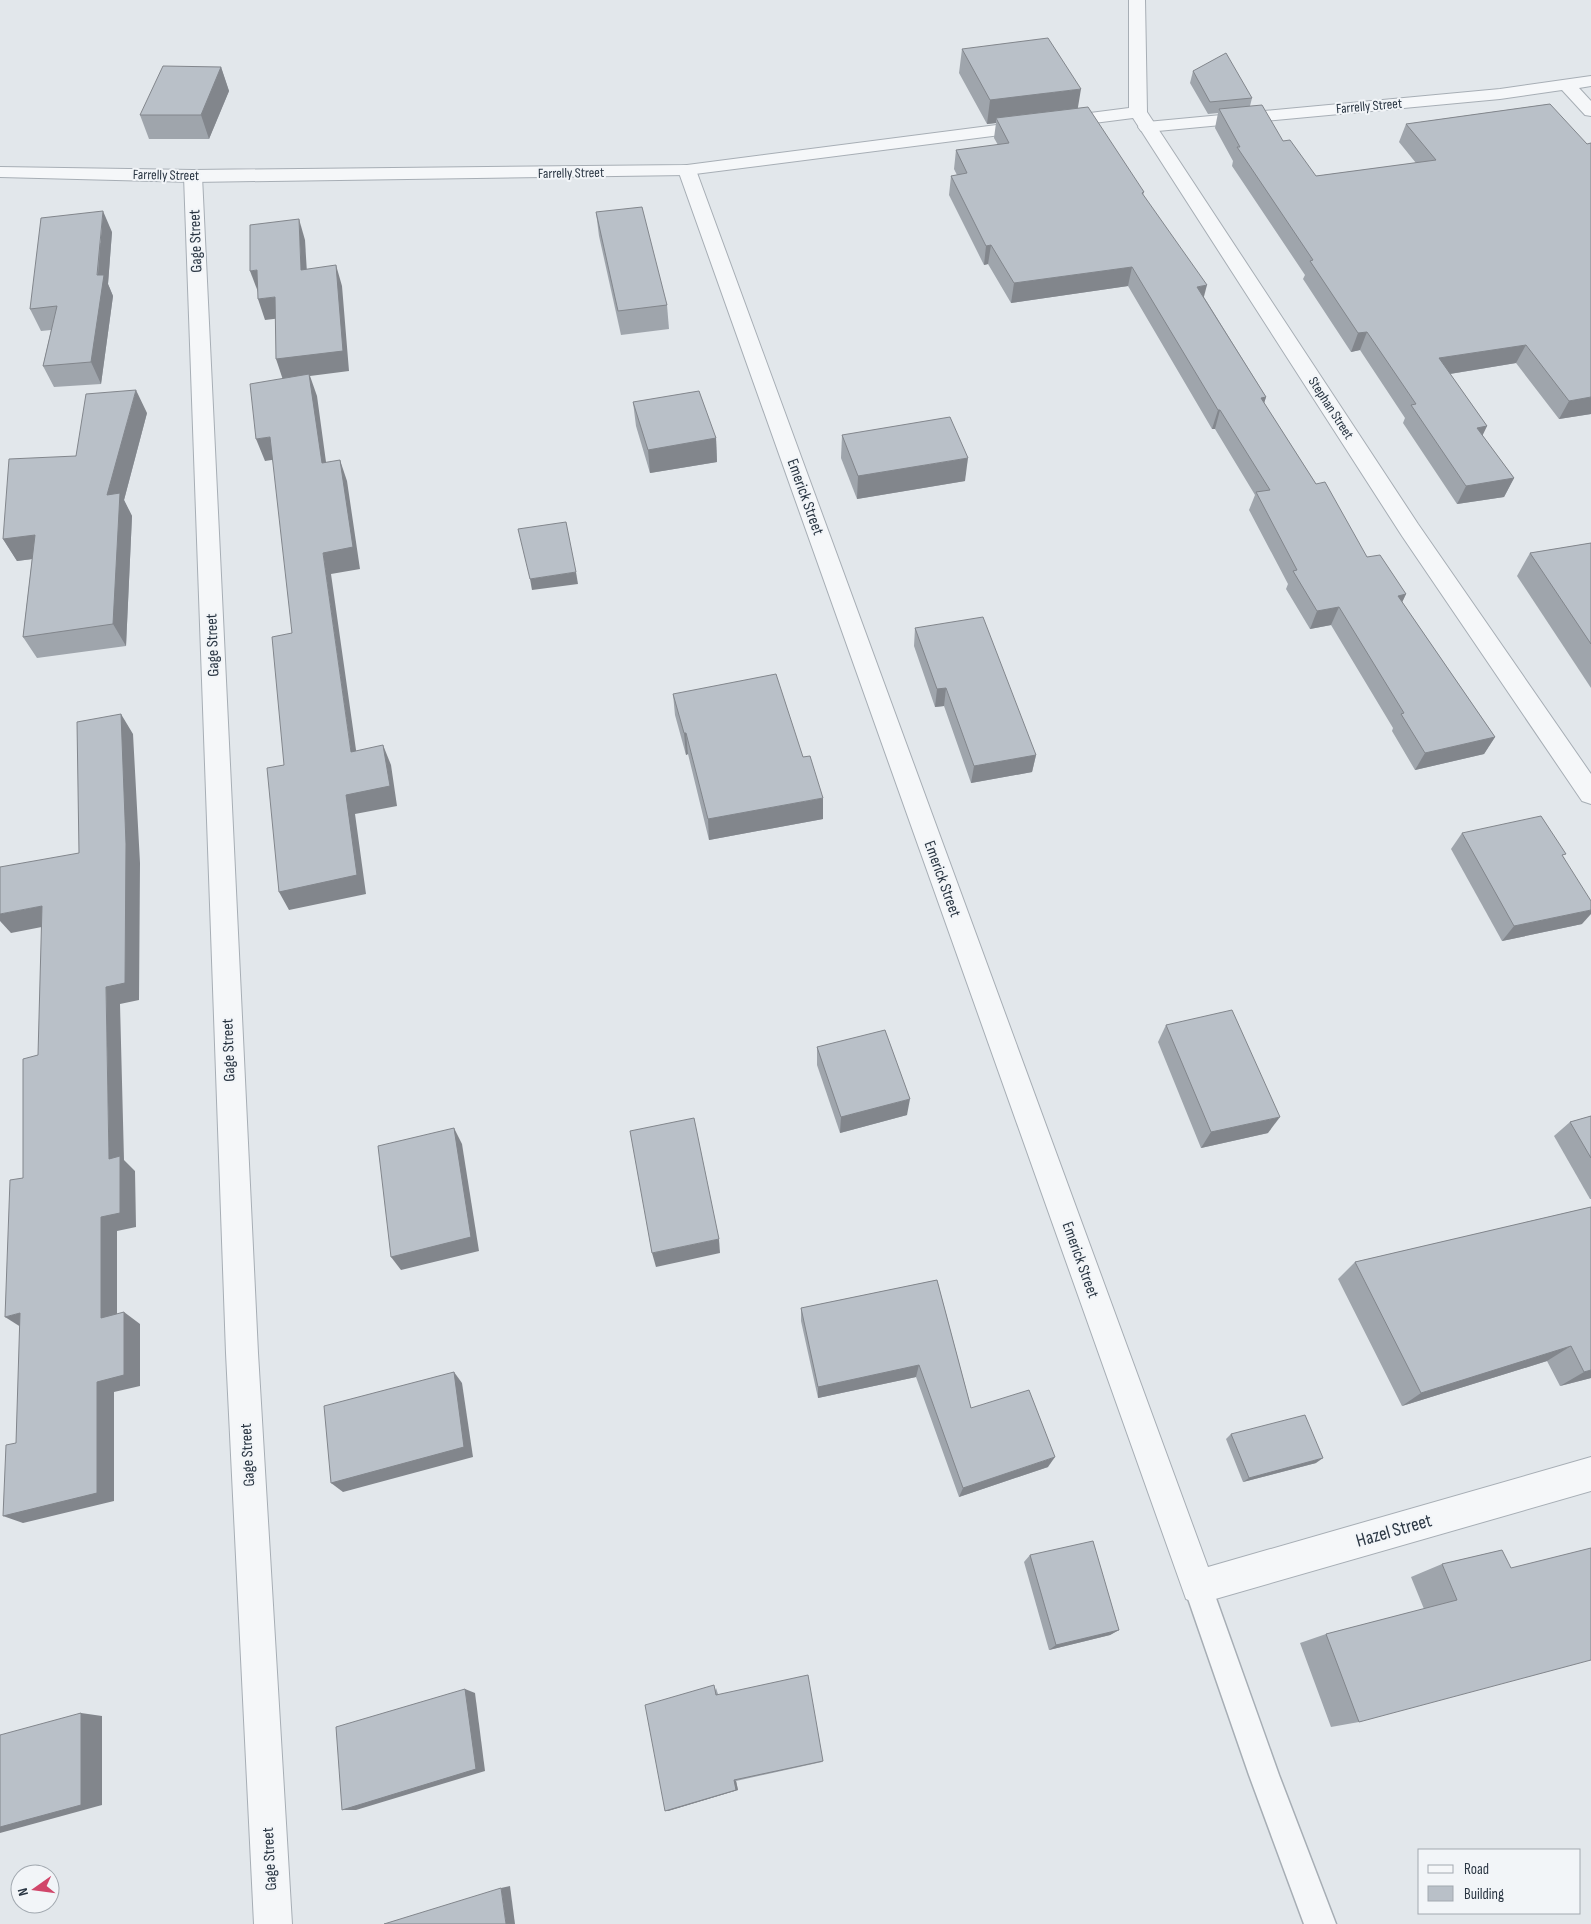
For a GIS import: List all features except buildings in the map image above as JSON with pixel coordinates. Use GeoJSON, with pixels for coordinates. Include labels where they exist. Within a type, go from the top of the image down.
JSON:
{"type":"FeatureCollection","features":[{"type":"Feature","properties":{"kind":"street"},"geometry":{"type":"LineString","coordinates":[[1137,0],[1143,120]]}},
{"type":"Feature","properties":{"kind":"street","name":"Farrelly Street"},"geometry":{"type":"LineString","coordinates":[[0,172],[194,176],[573,173],[687,170],[1143,120],[1500,94],[1591,81]]}},
{"type":"Feature","properties":{"kind":"street"},"geometry":{"type":"LineString","coordinates":[[1566,85],[1591,110]]}},
{"type":"Feature","properties":{"kind":"street","name":"Stephan Street"},"geometry":{"type":"LineString","coordinates":[[1143,120],[1410,530],[1591,794]]}},
{"type":"Feature","properties":{"kind":"street","name":"Emerick Street"},"geometry":{"type":"LineString","coordinates":[[687,170],[1198,1587]]}},
{"type":"Feature","properties":{"kind":"street","name":"Gage Street"},"geometry":{"type":"LineString","coordinates":[[194,176],[241,1343],[273,1924]]}},
{"type":"Feature","properties":{"kind":"street","name":"Hazel Street"},"geometry":{"type":"LineString","coordinates":[[1198,1587],[1591,1474]]}},
{"type":"Feature","properties":{"kind":"lane"},"geometry":{"type":"LineString","coordinates":[[1198,1587],[1264,1775],[1320,1924]]}}]}
